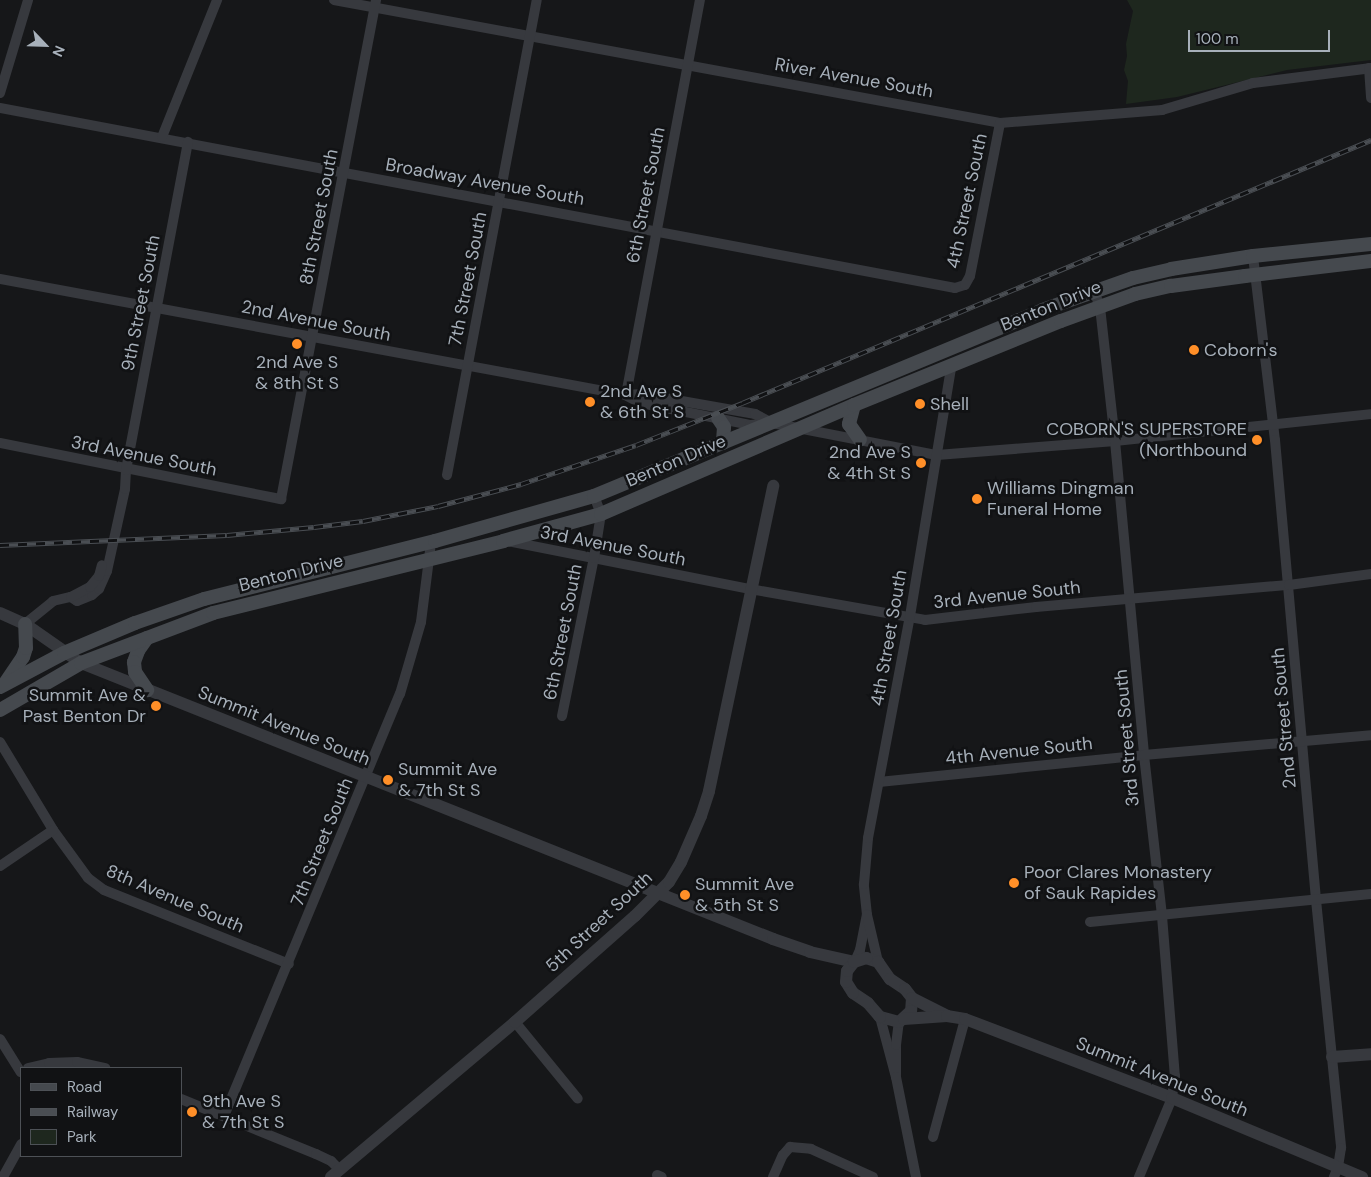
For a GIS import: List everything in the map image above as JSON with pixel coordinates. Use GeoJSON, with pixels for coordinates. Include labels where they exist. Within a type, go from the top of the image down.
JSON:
{"type":"FeatureCollection","features":[{"type":"Feature","properties":{"kind":"main road","name":"Benton Drive"},"geometry":{"type":"LineString","coordinates":[[1,687],[64,653],[135,623],[204,599],[431,542],[594,496],[1042,310],[1133,278],[1170,269],[1253,256],[1371,244]]}},
{"type":"Feature","properties":{"kind":"main road","name":"Benton Drive"},"geometry":{"type":"LineString","coordinates":[[0,710],[81,663],[221,611],[503,541],[601,514],[803,429],[854,405],[1136,294],[1171,286],[1254,274],[1371,261]]}},
{"type":"Feature","properties":{"kind":"main road"},"geometry":{"type":"LineString","coordinates":[[854,405],[850,424],[860,440]]}},
{"type":"Feature","properties":{"kind":"main road"},"geometry":{"type":"LineString","coordinates":[[718,418],[724,426],[724,443]]}},
{"type":"Feature","properties":{"kind":"main road"},"geometry":{"type":"LineString","coordinates":[[1,687],[23,658],[26,648],[25,624]]}},
{"type":"Feature","properties":{"kind":"main road"},"geometry":{"type":"LineString","coordinates":[[147,638],[138,651],[134,662],[135,672],[147,690]]}},
{"type":"Feature","properties":{"kind":"street"},"geometry":{"type":"LineString","coordinates":[[0,93],[28,0]]}},
{"type":"Feature","properties":{"kind":"street"},"geometry":{"type":"LineString","coordinates":[[162,137],[217,0]]}},
{"type":"Feature","properties":{"kind":"street","name":"River Avenue South"},"geometry":{"type":"LineString","coordinates":[[334,0],[376,4],[530,36],[1000,123],[1162,110],[1253,83],[1370,70]]}},
{"type":"Feature","properties":{"kind":"street","name":"7th Street South"},"geometry":{"type":"LineString","coordinates":[[447,475],[538,0]]}},
{"type":"Feature","properties":{"kind":"street","name":"6th Street South"},"geometry":{"type":"LineString","coordinates":[[626,395],[700,0]]}},
{"type":"Feature","properties":{"kind":"street","name":"8th Street South"},"geometry":{"type":"LineString","coordinates":[[281,499],[376,4]]}},
{"type":"Feature","properties":{"kind":"street"},"geometry":{"type":"LineString","coordinates":[[1370,70],[1371,98]]}},
{"type":"Feature","properties":{"kind":"street","name":"Broadway Avenue South"},"geometry":{"type":"LineString","coordinates":[[0,108],[162,137],[343,173],[955,288],[965,285]]}},
{"type":"Feature","properties":{"kind":"street","name":"4th Street South"},"geometry":{"type":"LineString","coordinates":[[965,285],[970,276],[1000,123]]}},
{"type":"Feature","properties":{"kind":"street","name":"9th Street South"},"geometry":{"type":"LineString","coordinates":[[25,624],[53,601],[71,597],[77,601],[85,599],[99,589],[104,581],[125,488],[126,470],[188,142]]}},
{"type":"Feature","properties":{"kind":"street","name":"2nd Street South"},"geometry":{"type":"LineString","coordinates":[[1253,256],[1273,424],[1289,585],[1316,900],[1341,1148],[1336,1172]]}},
{"type":"Feature","properties":{"kind":"street","name":"2nd Avenue South"},"geometry":{"type":"LineString","coordinates":[[0,279],[626,395],[642,394],[755,414],[772,423]]}},
{"type":"Feature","properties":{"kind":"street","name":"3rd Street South"},"geometry":{"type":"LineString","coordinates":[[1094,291],[1100,307],[1115,441],[1144,755],[1162,916],[1175,1076],[1172,1098],[1139,1177]]}},
{"type":"Feature","properties":{"kind":"street","name":"4th Street South"},"geometry":{"type":"LineString","coordinates":[[878,962],[867,915],[864,884],[865,866],[910,616],[951,367]]}},
{"type":"Feature","properties":{"kind":"street","name":"2nd Avenue South"},"geometry":{"type":"LineString","coordinates":[[626,395],[641,403],[750,425],[772,423],[937,455],[1115,441],[1371,414]]}},
{"type":"Feature","properties":{"kind":"street","name":"3rd Avenue South"},"geometry":{"type":"LineString","coordinates":[[0,444],[281,499]]}},
{"type":"Feature","properties":{"kind":"street","name":"5th Street South"},"geometry":{"type":"LineString","coordinates":[[335,1173],[515,1022],[660,894],[681,862],[709,791],[773,486]]}},
{"type":"Feature","properties":{"kind":"street"},"geometry":{"type":"LineString","coordinates":[[594,496],[601,514]]}},
{"type":"Feature","properties":{"kind":"street","name":"6th Street South"},"geometry":{"type":"LineString","coordinates":[[562,716],[601,514]]}},
{"type":"Feature","properties":{"kind":"street","name":"3rd Avenue South"},"geometry":{"type":"LineString","coordinates":[[503,541],[750,589],[925,620],[1036,606],[1131,600],[1289,585],[1371,574]]}},
{"type":"Feature","properties":{"kind":"street","name":"7th Street South"},"geometry":{"type":"LineString","coordinates":[[224,1116],[400,694],[420,622],[431,542]]}},
{"type":"Feature","properties":{"kind":"street","name":"Summit Avenue South"},"geometry":{"type":"LineString","coordinates":[[0,613],[25,624],[64,653],[81,663],[366,778],[810,952],[855,961],[866,958],[878,962],[890,979],[905,989],[912,998],[947,1016]]}},
{"type":"Feature","properties":{"kind":"street","name":"4th Avenue South"},"geometry":{"type":"LineString","coordinates":[[879,782],[1144,755],[1371,735]]}},
{"type":"Feature","properties":{"kind":"street","name":"8th Avenue South"},"geometry":{"type":"LineString","coordinates":[[0,742],[53,830],[88,878],[104,890],[289,964]]}},
{"type":"Feature","properties":{"kind":"street"},"geometry":{"type":"LineString","coordinates":[[0,866],[53,830]]}},
{"type":"Feature","properties":{"kind":"street"},"geometry":{"type":"LineString","coordinates":[[1090,922],[1371,894]]}},
{"type":"Feature","properties":{"kind":"street","name":"4th Street South"},"geometry":{"type":"LineString","coordinates":[[855,961],[860,950],[867,915]]}},
{"type":"Feature","properties":{"kind":"street","name":"Summit Avenue South"},"geometry":{"type":"LineString","coordinates":[[810,952],[833,966],[853,993],[868,1003],[880,1017],[901,1021],[947,1016],[965,1019],[1172,1098],[1336,1172],[1362,1177]]}},
{"type":"Feature","properties":{"kind":"street"},"geometry":{"type":"LineString","coordinates":[[846,982],[847,971],[855,961]]}},
{"type":"Feature","properties":{"kind":"street"},"geometry":{"type":"LineString","coordinates":[[896,1077],[896,1045],[901,1021],[911,1011],[912,998]]}},
{"type":"Feature","properties":{"kind":"street"},"geometry":{"type":"LineString","coordinates":[[880,1017],[896,1077],[916,1177]]}},
{"type":"Feature","properties":{"kind":"street"},"geometry":{"type":"LineString","coordinates":[[932,1137],[965,1019]]}},
{"type":"Feature","properties":{"kind":"street"},"geometry":{"type":"LineString","coordinates":[[515,1022],[578,1099]]}},
{"type":"Feature","properties":{"kind":"street"},"geometry":{"type":"LineString","coordinates":[[0,1039],[20,1069]]}},
{"type":"Feature","properties":{"kind":"street"},"geometry":{"type":"LineString","coordinates":[[1332,1057],[1371,1054]]}},
{"type":"Feature","properties":{"kind":"street"},"geometry":{"type":"LineString","coordinates":[[32,1067],[50,1063],[77,1062],[100,1067]]}},
{"type":"Feature","properties":{"kind":"street"},"geometry":{"type":"LineString","coordinates":[[182,1099],[331,1161],[335,1173]]}},
{"type":"Feature","properties":{"kind":"street"},"geometry":{"type":"LineString","coordinates":[[3,1177],[20,1146]]}},
{"type":"Feature","properties":{"kind":"street"},"geometry":{"type":"LineString","coordinates":[[773,1177],[783,1156],[790,1147],[812,1149],[873,1177]]}},
{"type":"Feature","properties":{"kind":"green space"},"geometry":{"type":"Polygon","coordinates":[[[1127,0],[1371,0],[1371,60],[1287,70],[1177,97],[1126,104],[1128,81],[1124,70],[1127,56],[1126,44],[1133,11],[1127,0]]]}},
{"type":"Feature","properties":{"kind":"railway"},"geometry":{"type":"LineString","coordinates":[[0,545],[227,535],[314,527],[363,521],[438,506],[521,484],[636,445],[742,403],[1371,140]]}},
{"type":"Feature","properties":{"kind":"place","name":"2nd Ave S & 8th St S"},"geometry":{"type":"Point","coordinates":[297,344]}},
{"type":"Feature","properties":{"kind":"place","name":"Coborn's"},"geometry":{"type":"Point","coordinates":[1194,350]}},
{"type":"Feature","properties":{"kind":"place","name":"2nd Ave S & 6th St S"},"geometry":{"type":"Point","coordinates":[590,402]}},
{"type":"Feature","properties":{"kind":"place","name":"Shell"},"geometry":{"type":"Point","coordinates":[920,404]}},
{"type":"Feature","properties":{"kind":"place","name":"COBORN'S SUPERSTORE (Northbound"},"geometry":{"type":"Point","coordinates":[1257,440]}},
{"type":"Feature","properties":{"kind":"place","name":"2nd Ave S & 4th St S"},"geometry":{"type":"Point","coordinates":[921,463]}},
{"type":"Feature","properties":{"kind":"place","name":"Williams Dingman Funeral Home"},"geometry":{"type":"Point","coordinates":[977,499]}},
{"type":"Feature","properties":{"kind":"place","name":"Summit Ave & Past Benton Dr"},"geometry":{"type":"Point","coordinates":[156,706]}},
{"type":"Feature","properties":{"kind":"place","name":"Summit Ave & 7th St S"},"geometry":{"type":"Point","coordinates":[388,780]}},
{"type":"Feature","properties":{"kind":"place","name":"Poor Clares Monastery of Sauk Rapides"},"geometry":{"type":"Point","coordinates":[1014,883]}},
{"type":"Feature","properties":{"kind":"place","name":"Summit Ave & 5th St S"},"geometry":{"type":"Point","coordinates":[685,895]}},
{"type":"Feature","properties":{"kind":"place","name":"9th Ave S & 7th St S"},"geometry":{"type":"Point","coordinates":[192,1112]}}]}
